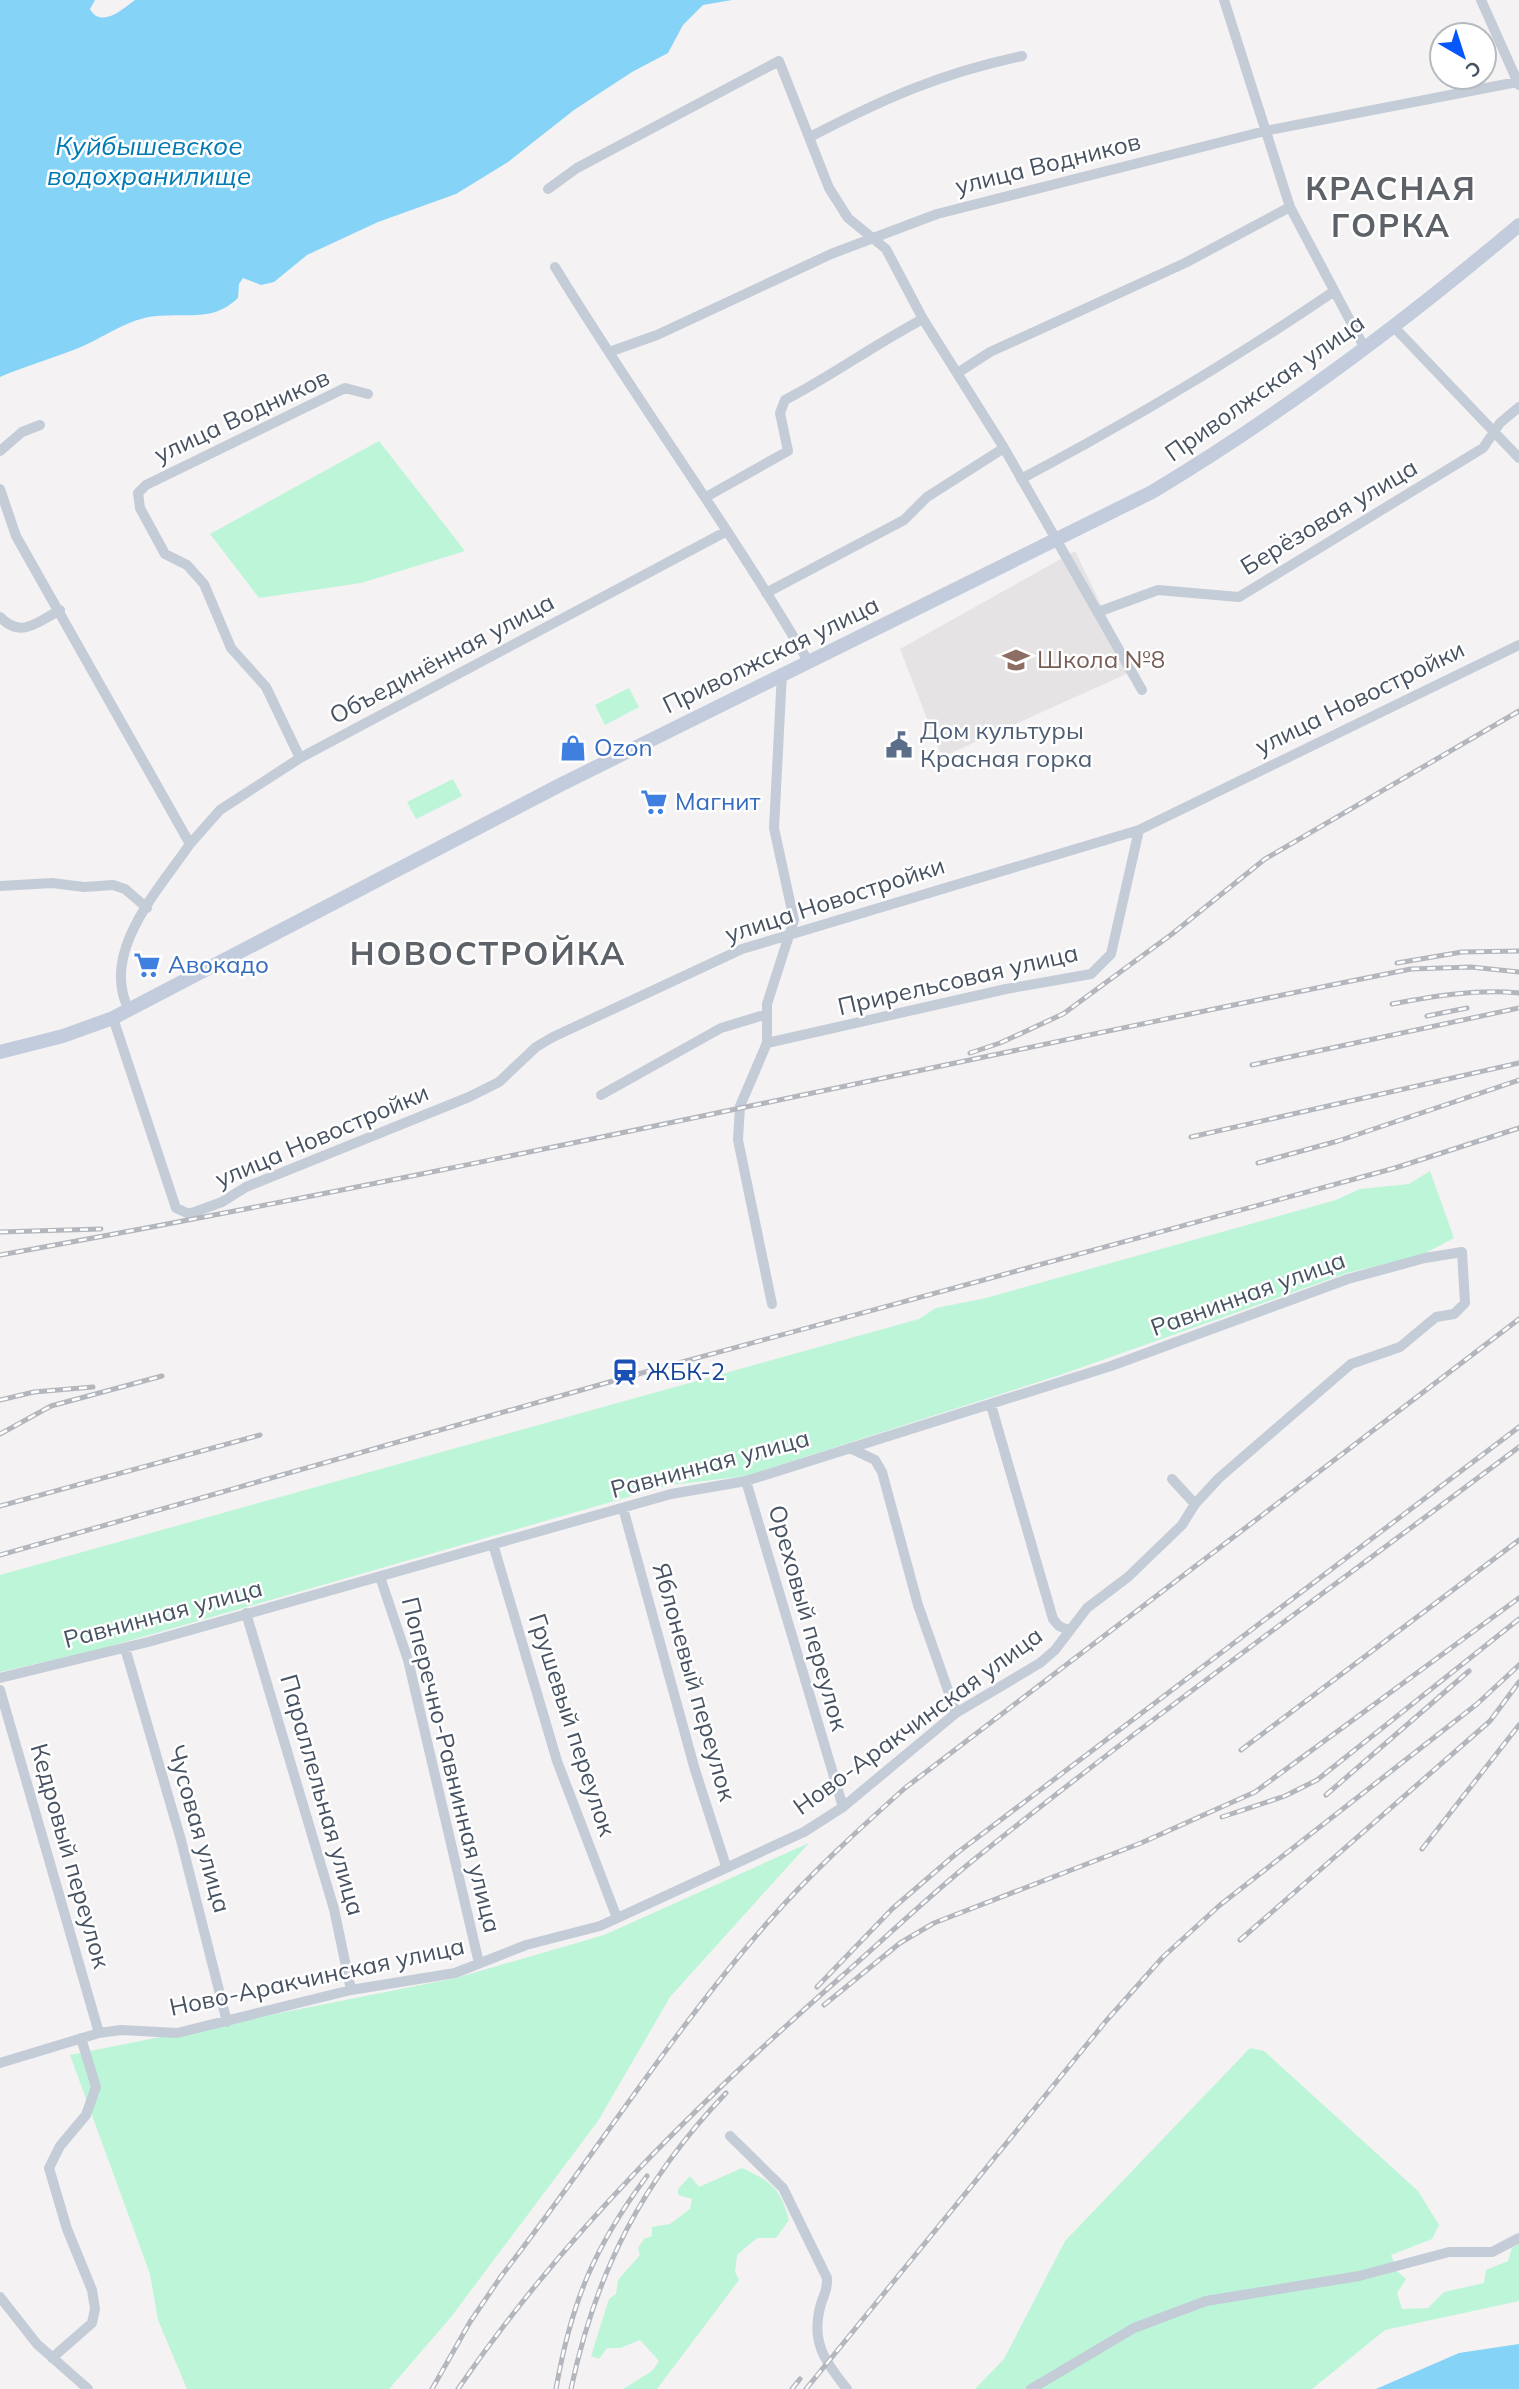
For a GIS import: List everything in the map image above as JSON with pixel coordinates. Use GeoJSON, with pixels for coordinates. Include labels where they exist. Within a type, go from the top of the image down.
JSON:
{"type":"FeatureCollection","features":[{"type":"Feature","properties":{"kind":"main road","name":"Приволжская улица"},"geometry":{"type":"LineString","coordinates":[[0,1052],[63,1036],[113,1018],[355,890],[782,673],[1152,492],[1223,450],[1296,400],[1394,326],[1519,225]]}},
{"type":"Feature","properties":{"kind":"street"},"geometry":{"type":"LineString","coordinates":[[1224,0],[1290,207],[1364,347]]}},
{"type":"Feature","properties":{"kind":"street"},"geometry":{"type":"LineString","coordinates":[[1481,0],[1518,83]]}},
{"type":"Feature","properties":{"kind":"street"},"geometry":{"type":"LineString","coordinates":[[810,137],[880,100],[964,68],[1022,56]]}},
{"type":"Feature","properties":{"kind":"street"},"geometry":{"type":"LineString","coordinates":[[548,189],[578,168],[779,61],[830,188],[848,218],[860,231],[875,238],[886,249],[923,319],[959,372],[1004,448],[1142,690]]}},
{"type":"Feature","properties":{"kind":"street","name":"улица Водников"},"geometry":{"type":"LineString","coordinates":[[609,352],[657,335],[831,254],[937,214],[1265,131],[1518,83]]}},
{"type":"Feature","properties":{"kind":"street"},"geometry":{"type":"LineString","coordinates":[[959,372],[990,352],[1185,262],[1290,207]]}},
{"type":"Feature","properties":{"kind":"street"},"geometry":{"type":"LineString","coordinates":[[555,267],[706,497],[808,661]]}},
{"type":"Feature","properties":{"kind":"street"},"geometry":{"type":"LineString","coordinates":[[1021,479],[1138,417],[1177,391],[1237,358],[1334,292]]}},
{"type":"Feature","properties":{"kind":"street"},"geometry":{"type":"LineString","coordinates":[[706,497],[788,451],[780,413],[785,400],[824,380],[876,344],[923,319]]}},
{"type":"Feature","properties":{"kind":"street"},"geometry":{"type":"LineString","coordinates":[[1394,326],[1519,458]]}},
{"type":"Feature","properties":{"kind":"street","name":"улица Водников"},"geometry":{"type":"LineString","coordinates":[[300,758],[266,687],[231,648],[204,584],[187,565],[165,554],[140,508],[138,493],[146,485],[345,388],[368,394]]}},
{"type":"Feature","properties":{"kind":"street","name":"Берёзовая улица"},"geometry":{"type":"LineString","coordinates":[[1098,612],[1158,590],[1239,597],[1483,448],[1494,432],[1519,407]]}},
{"type":"Feature","properties":{"kind":"street"},"geometry":{"type":"LineString","coordinates":[[0,451],[22,432],[40,425]]}},
{"type":"Feature","properties":{"kind":"street"},"geometry":{"type":"LineString","coordinates":[[766,593],[904,520],[928,497],[1004,448]]}},
{"type":"Feature","properties":{"kind":"street"},"geometry":{"type":"LineString","coordinates":[[0,489],[16,536],[190,844]]}},
{"type":"Feature","properties":{"kind":"street","name":"Объединённая улица"},"geometry":{"type":"LineString","coordinates":[[129,1010],[120,994],[122,954],[147,908],[190,844],[220,810],[300,758],[727,531]]}},
{"type":"Feature","properties":{"kind":"street"},"geometry":{"type":"LineString","coordinates":[[0,617],[13,628],[24,628],[60,610]]}},
{"type":"Feature","properties":{"kind":"street","name":"улица Новостройки"},"geometry":{"type":"LineString","coordinates":[[113,1018],[176,1208],[188,1213],[222,1202],[246,1187],[469,1097],[499,1082],[536,1047],[553,1037],[742,949],[1139,830],[1519,645]]}},
{"type":"Feature","properties":{"kind":"street"},"geometry":{"type":"LineString","coordinates":[[772,1304],[738,1140],[740,1106],[767,1043],[767,1014],[794,920],[774,828],[782,673]]}},
{"type":"Feature","properties":{"kind":"street","name":"Прирельсовая улица"},"geometry":{"type":"LineString","coordinates":[[767,1043],[1006,989],[1091,974],[1111,954],[1139,830]]}},
{"type":"Feature","properties":{"kind":"street"},"geometry":{"type":"LineString","coordinates":[[0,886],[52,883],[83,887],[113,885],[125,889],[147,908]]}},
{"type":"Feature","properties":{"kind":"street"},"geometry":{"type":"LineString","coordinates":[[601,1095],[721,1028],[767,1014]]}},
{"type":"Feature","properties":{"kind":"street","name":"Равнинная улица"},"geometry":{"type":"LineString","coordinates":[[0,1678],[125,1648],[671,1494],[746,1481],[1111,1366],[1348,1279],[1424,1258],[1461,1252]]}},
{"type":"Feature","properties":{"kind":"street","name":"Ново-Аракчинская улица"},"geometry":{"type":"LineString","coordinates":[[0,2063],[99,2033],[121,2030],[177,2033],[351,1990],[455,1973],[617,1918],[804,1832],[843,1807],[956,1713],[1040,1663],[1055,1650],[1087,1608],[1128,1577],[1182,1525],[1195,1504],[1219,1478],[1352,1364],[1400,1347],[1436,1317],[1454,1314],[1461,1309],[1465,1303],[1461,1252]]}},
{"type":"Feature","properties":{"kind":"street"},"geometry":{"type":"LineString","coordinates":[[991,1405],[1053,1619],[1068,1630]]}},
{"type":"Feature","properties":{"kind":"street"},"geometry":{"type":"LineString","coordinates":[[850,1448],[875,1460],[882,1472],[918,1605],[956,1713]]}},
{"type":"Feature","properties":{"kind":"street"},"geometry":{"type":"LineString","coordinates":[[1172,1479],[1195,1504]]}},
{"type":"Feature","properties":{"kind":"street","name":"Ореховый переулок"},"geometry":{"type":"LineString","coordinates":[[746,1481],[843,1807]]}},
{"type":"Feature","properties":{"kind":"street","name":"Яблоневый переулок"},"geometry":{"type":"LineString","coordinates":[[623,1508],[695,1770],[726,1866]]}},
{"type":"Feature","properties":{"kind":"street","name":"Грушевый переулок"},"geometry":{"type":"LineString","coordinates":[[493,1544],[557,1761],[617,1918]]}},
{"type":"Feature","properties":{"kind":"street","name":"Поперечно-Равнинная улица"},"geometry":{"type":"LineString","coordinates":[[380,1577],[408,1660],[479,1963]]}},
{"type":"Feature","properties":{"kind":"street","name":"Параллельная улица"},"geometry":{"type":"LineString","coordinates":[[246,1613],[334,1909],[351,1990]]}},
{"type":"Feature","properties":{"kind":"street","name":"Чусовая улица"},"geometry":{"type":"LineString","coordinates":[[125,1648],[181,1840],[228,2022]]}},
{"type":"Feature","properties":{"kind":"street","name":"Кедровый переулок"},"geometry":{"type":"LineString","coordinates":[[0,1690],[99,2033]]}},
{"type":"Feature","properties":{"kind":"street"},"geometry":{"type":"LineString","coordinates":[[52,2358],[92,2323],[94,2309],[92,2290],[67,2229],[49,2168],[60,2146],[86,2115],[96,2087],[81,2038]]}},
{"type":"Feature","properties":{"kind":"street"},"geometry":{"type":"LineString","coordinates":[[730,2136],[783,2188],[827,2278],[828,2287],[819,2314],[819,2352],[847,2389]]}},
{"type":"Feature","properties":{"kind":"street"},"geometry":{"type":"LineString","coordinates":[[1031,2389],[1134,2328],[1206,2301],[1359,2276],[1449,2252],[1492,2252],[1519,2238]]}},
{"type":"Feature","properties":{"kind":"street"},"geometry":{"type":"LineString","coordinates":[[0,2297],[52,2358],[88,2389]]}},
{"type":"Feature","properties":{"kind":"shaded area","name":"Школа №8"},"geometry":{"type":"Polygon","coordinates":[[[1075,551],[1133,671],[942,757],[900,649],[1075,551]]]}},
{"type":"Feature","properties":{"kind":"green space"},"geometry":{"type":"Polygon","coordinates":[[[379,441],[465,551],[361,583],[259,598],[210,534],[379,441]]]}},
{"type":"Feature","properties":{"kind":"green space"},"geometry":{"type":"Polygon","coordinates":[[[629,688],[639,707],[605,725],[595,705],[629,688]]]}},
{"type":"Feature","properties":{"kind":"green space"},"geometry":{"type":"Polygon","coordinates":[[[453,779],[462,796],[416,819],[407,802],[453,779]]]}},
{"type":"Feature","properties":{"kind":"green space"},"geometry":{"type":"Polygon","coordinates":[[[1430,1171],[1454,1238],[1422,1255],[1347,1273],[1063,1374],[746,1476],[670,1485],[97,1650],[0,1672],[0,1575],[919,1319],[936,1308],[986,1298],[1336,1200],[1360,1189],[1409,1184],[1430,1171]]]}},
{"type":"Feature","properties":{"kind":"green space"},"geometry":{"type":"Polygon","coordinates":[[[809,1843],[670,1997],[598,2121],[451,2317],[389,2389],[187,2389],[158,2320],[150,2274],[70,2055],[456,1978],[604,1935],[809,1843]]]}},
{"type":"Feature","properties":{"kind":"green space"},"geometry":{"type":"Polygon","coordinates":[[[1250,2048],[1264,2051],[1418,2191],[1439,2225],[1432,2239],[1391,2255],[1397,2271],[1406,2279],[1397,2293],[1402,2309],[1428,2308],[1444,2292],[1484,2283],[1486,2270],[1508,2261],[1512,2248],[1519,2244],[1519,2301],[1385,2330],[1312,2389],[975,2389],[1004,2359],[1065,2241],[1250,2048]]]}},
{"type":"Feature","properties":{"kind":"green space"},"geometry":{"type":"Polygon","coordinates":[[[742,2168],[773,2187],[782,2200],[789,2220],[776,2238],[757,2238],[737,2255],[735,2272],[739,2280],[657,2389],[623,2389],[652,2371],[659,2361],[640,2340],[620,2348],[607,2348],[599,2359],[591,2356],[609,2299],[616,2294],[618,2280],[640,2255],[638,2248],[644,2239],[652,2236],[652,2227],[670,2224],[690,2209],[692,2199],[678,2195],[678,2189],[690,2176],[699,2187],[742,2168]]]}},
{"type":"Feature","properties":{"kind":"water","name":"Куйбышевское водохранилище"},"geometry":{"type":"Polygon","coordinates":[[[0,0],[95,0],[90,9],[95,15],[106,17],[135,0],[732,0],[703,5],[683,25],[668,53],[632,72],[574,110],[508,162],[456,194],[378,222],[307,255],[274,282],[261,285],[243,278],[239,284],[238,298],[219,311],[200,315],[157,316],[136,321],[86,345],[0,377],[0,0]]]}},
{"type":"Feature","properties":{"kind":"water"},"geometry":{"type":"Polygon","coordinates":[[[1519,2344],[1519,2389],[1376,2389],[1459,2353],[1519,2344]]]}},
{"type":"Feature","properties":{"kind":"railway"},"geometry":{"type":"LineString","coordinates":[[970,1053],[1000,1043],[1063,1014],[1172,934],[1265,859],[1519,711]]}},
{"type":"Feature","properties":{"kind":"railway"},"geometry":{"type":"LineString","coordinates":[[1397,963],[1462,952],[1519,951]]}},
{"type":"Feature","properties":{"kind":"railway"},"geometry":{"type":"LineString","coordinates":[[0,1255],[353,1188],[1411,969],[1471,967],[1519,972]]}},
{"type":"Feature","properties":{"kind":"railway"},"geometry":{"type":"LineString","coordinates":[[1392,1004],[1471,993],[1519,993]]}},
{"type":"Feature","properties":{"kind":"railway"},"geometry":{"type":"LineString","coordinates":[[1427,1016],[1467,1008]]}},
{"type":"Feature","properties":{"kind":"railway"},"geometry":{"type":"LineString","coordinates":[[1252,1065],[1519,1008]]}},
{"type":"Feature","properties":{"kind":"railway"},"geometry":{"type":"LineString","coordinates":[[1191,1137],[1519,1063]]}},
{"type":"Feature","properties":{"kind":"railway"},"geometry":{"type":"LineString","coordinates":[[1258,1163],[1338,1141],[1519,1080]]}},
{"type":"Feature","properties":{"kind":"railway"},"geometry":{"type":"LineString","coordinates":[[0,1555],[627,1377],[1395,1168],[1519,1128]]}},
{"type":"Feature","properties":{"kind":"railway"},"geometry":{"type":"LineString","coordinates":[[0,1232],[101,1229]]}},
{"type":"Feature","properties":{"kind":"railway"},"geometry":{"type":"LineString","coordinates":[[432,2389],[470,2322],[502,2275],[665,2052],[732,1964],[817,1870],[905,1788],[1519,1319]]}},
{"type":"Feature","properties":{"kind":"railway"},"geometry":{"type":"LineString","coordinates":[[0,1434],[51,1406],[162,1376]]}},
{"type":"Feature","properties":{"kind":"railway"},"geometry":{"type":"LineString","coordinates":[[0,1400],[34,1392],[93,1387]]}},
{"type":"Feature","properties":{"kind":"railway"},"geometry":{"type":"LineString","coordinates":[[817,1987],[892,1909],[957,1853],[1519,1427]]}},
{"type":"Feature","properties":{"kind":"railway"},"geometry":{"type":"LineString","coordinates":[[0,1506],[260,1435]]}},
{"type":"Feature","properties":{"kind":"railway"},"geometry":{"type":"LineString","coordinates":[[458,2389],[543,2276],[637,2170],[738,2071],[922,1904],[1038,1808],[1519,1447]]}},
{"type":"Feature","properties":{"kind":"railway"},"geometry":{"type":"LineString","coordinates":[[1241,1750],[1519,1540]]}},
{"type":"Feature","properties":{"kind":"railway"},"geometry":{"type":"LineString","coordinates":[[824,2005],[900,1943],[934,1923],[1141,1843],[1255,1792],[1519,1598]]}},
{"type":"Feature","properties":{"kind":"railway"},"geometry":{"type":"LineString","coordinates":[[1222,1817],[1285,1796],[1317,1780],[1519,1619]]}},
{"type":"Feature","properties":{"kind":"railway"},"geometry":{"type":"LineString","coordinates":[[806,2389],[1106,2021],[1163,1957],[1220,1905],[1477,1704],[1519,1665]]}},
{"type":"Feature","properties":{"kind":"railway"},"geometry":{"type":"LineString","coordinates":[[1326,1795],[1469,1671]]}},
{"type":"Feature","properties":{"kind":"railway"},"geometry":{"type":"LineString","coordinates":[[1240,1940],[1490,1721],[1519,1682]]}},
{"type":"Feature","properties":{"kind":"railway"},"geometry":{"type":"LineString","coordinates":[[1422,1849],[1519,1725]]}},
{"type":"Feature","properties":{"kind":"railway"},"geometry":{"type":"LineString","coordinates":[[571,2389],[594,2305],[627,2229],[670,2159],[726,2093]]}},
{"type":"Feature","properties":{"kind":"railway"},"geometry":{"type":"LineString","coordinates":[[556,2389],[569,2329],[587,2277],[613,2227],[647,2176]]}},
{"type":"Feature","properties":{"kind":"railway"},"geometry":{"type":"LineString","coordinates":[[792,2389],[800,2379]]}},
{"type":"Feature","properties":{"kind":"place","name":"Школа №8"},"geometry":{"type":"Point","coordinates":[1016,660]}},
{"type":"Feature","properties":{"kind":"place","name":"Дом культуры Красная горка"},"geometry":{"type":"Point","coordinates":[899,745]}},
{"type":"Feature","properties":{"kind":"place","name":"Ozon"},"geometry":{"type":"Point","coordinates":[573,748]}},
{"type":"Feature","properties":{"kind":"place","name":"Магнит"},"geometry":{"type":"Point","coordinates":[654,802]}},
{"type":"Feature","properties":{"kind":"place","name":"Авокадо"},"geometry":{"type":"Point","coordinates":[147,965]}},
{"type":"Feature","properties":{"kind":"place","name":"ЖБК-2"},"geometry":{"type":"Point","coordinates":[625,1372]}},
{"type":"Feature","properties":{"kind":"district","name":"КРАСНАЯ ГОРКА"},"geometry":{"type":"Point","coordinates":[1391,208]}},
{"type":"Feature","properties":{"kind":"district","name":"НОВОСТРОЙКА"},"geometry":{"type":"Point","coordinates":[488,954]}}]}
